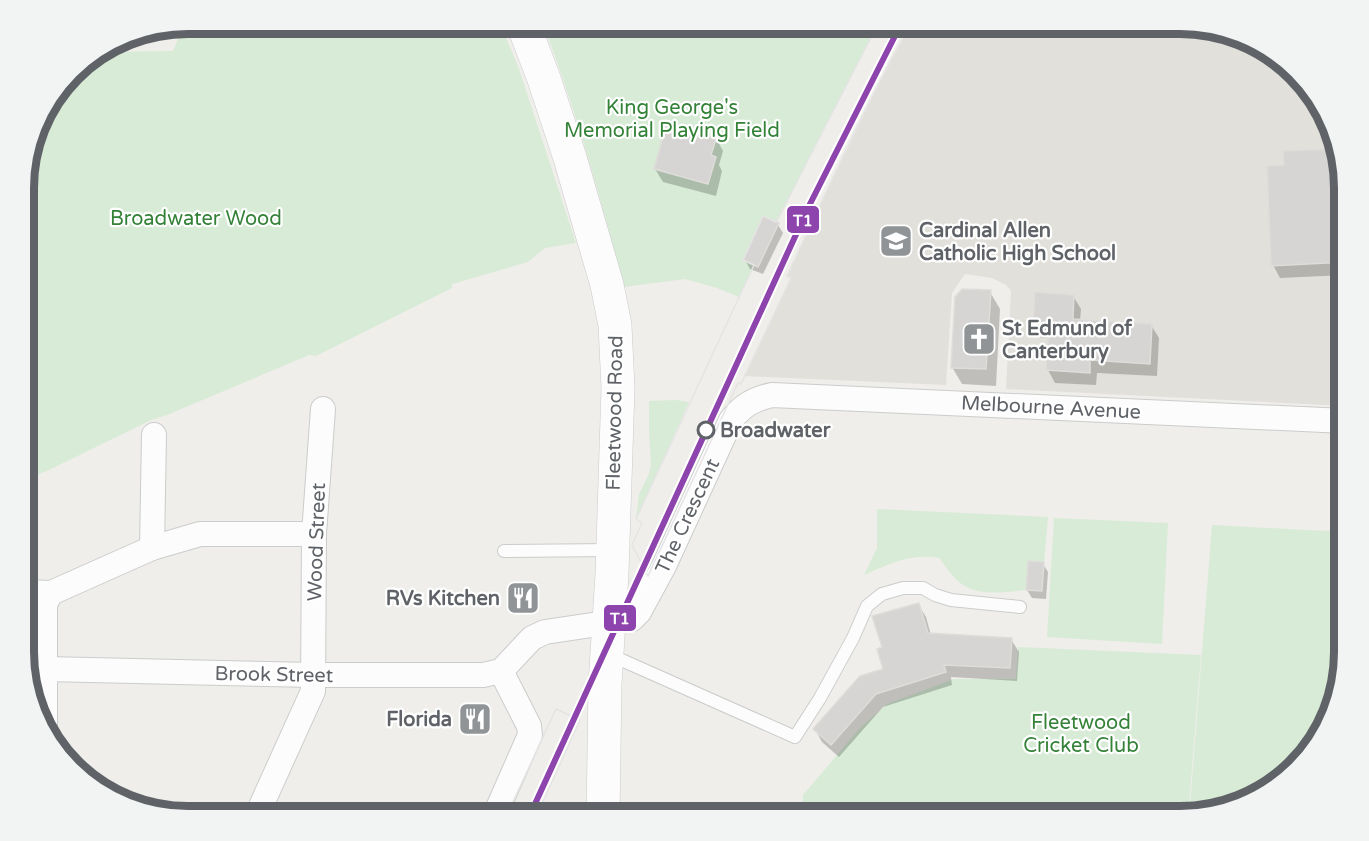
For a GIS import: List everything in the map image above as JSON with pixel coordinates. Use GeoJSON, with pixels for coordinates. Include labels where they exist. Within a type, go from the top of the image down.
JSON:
{"type":"FeatureCollection","features":[{"type":"Feature","properties":{"kind":"street","name":"Fleetwood Road"},"geometry":{"type":"LineString","coordinates":[[527,35],[570,158],[620,324],[607,638],[603,806]]}},
{"type":"Feature","properties":{"kind":"street","name":"Melbourne Avenue"},"geometry":{"type":"LineString","coordinates":[[758,398],[772,395],[799,395],[1334,420]]}},
{"type":"Feature","properties":{"kind":"street","name":"The Crescent"},"geometry":{"type":"LineString","coordinates":[[607,638],[639,612],[664,567],[731,420],[747,404],[758,398]]}},
{"type":"Feature","properties":{"kind":"street","name":"Wood Street"},"geometry":{"type":"LineString","coordinates":[[261,806],[313,691],[314,534],[323,409]]}},
{"type":"Feature","properties":{"kind":"street"},"geometry":{"type":"LineString","coordinates":[[152,548],[154,435]]}},
{"type":"Feature","properties":{"kind":"street"},"geometry":{"type":"LineString","coordinates":[[34,592],[51,593],[152,548],[200,534],[314,534]]}},
{"type":"Feature","properties":{"kind":"street"},"geometry":{"type":"LineString","coordinates":[[45,708],[45,604],[51,593]]}},
{"type":"Feature","properties":{"kind":"street"},"geometry":{"type":"LineString","coordinates":[[499,806],[530,735],[529,726],[501,671],[532,638],[545,632],[607,638]]}},
{"type":"Feature","properties":{"kind":"street","name":"Brook Street"},"geometry":{"type":"LineString","coordinates":[[45,669],[314,675],[483,675],[501,671]]}},
{"type":"Feature","properties":{"kind":"lane"},"geometry":{"type":"LineString","coordinates":[[504,551],[611,550]]}},
{"type":"Feature","properties":{"kind":"lane"},"geometry":{"type":"LineString","coordinates":[[607,638],[795,736],[820,698],[853,638],[867,606],[882,594],[903,588],[923,588],[951,600],[1020,607]]}},
{"type":"Feature","properties":{"kind":"shaded area","name":"Cardinal Allen Catholic High School"},"geometry":{"type":"Polygon","coordinates":[[[905,34],[1180,34],[1210,37],[1230,43],[1248,50],[1282,73],[1303,95],[1314,112],[1323,130],[1332,159],[1334,179],[1334,405],[1006,389],[1011,291],[1006,285],[992,278],[965,274],[952,293],[946,385],[744,376],[791,278],[787,276],[818,209],[905,34]]]}},
{"type":"Feature","properties":{"kind":"green space","name":"King George's Memorial Playing Field"},"geometry":{"type":"Polygon","coordinates":[[[873,34],[739,297],[685,279],[624,287],[566,89],[547,35],[873,34]]]}},
{"type":"Feature","properties":{"kind":"green space","name":"Broadwater Wood"},"geometry":{"type":"Polygon","coordinates":[[[180,35],[505,35],[518,66],[576,243],[545,248],[528,262],[452,284],[452,288],[316,356],[309,355],[151,420],[34,476],[34,189],[37,159],[43,139],[55,112],[66,95],[87,73],[103,61],[118,52],[173,51],[180,35]]]}},
{"type":"Feature","properties":{"kind":"green space"},"geometry":{"type":"Polygon","coordinates":[[[649,401],[689,402],[636,519],[639,494],[649,474],[651,464],[649,401]]]}},
{"type":"Feature","properties":{"kind":"green space"},"geometry":{"type":"Polygon","coordinates":[[[877,509],[1048,517],[1044,562],[1028,561],[1026,590],[1003,592],[979,591],[965,586],[954,577],[939,558],[910,558],[891,563],[864,575],[877,548],[877,509]]]}},
{"type":"Feature","properties":{"kind":"green space"},"geometry":{"type":"Polygon","coordinates":[[[1054,518],[1168,523],[1162,644],[1047,637],[1054,518]]]}},
{"type":"Feature","properties":{"kind":"green space"},"geometry":{"type":"Polygon","coordinates":[[[1212,525],[1334,531],[1334,662],[1332,682],[1319,720],[1303,746],[1274,775],[1239,795],[1210,804],[1190,806],[1212,525]]]}},
{"type":"Feature","properties":{"kind":"green space","name":"Fleetwood Cricket Club"},"geometry":{"type":"Polygon","coordinates":[[[1018,647],[1201,655],[1189,806],[802,806],[803,795],[859,729],[887,704],[954,679],[1016,679],[1018,647]]]}},
{"type":"Feature","properties":{"kind":"building"},"geometry":{"type":"Polygon","coordinates":[[[667,122],[717,136],[711,155],[716,157],[708,184],[654,169],[667,122]]]}},
{"type":"Feature","properties":{"kind":"building"},"geometry":{"type":"Polygon","coordinates":[[[1329,149],[1334,179],[1334,263],[1271,266],[1267,166],[1284,165],[1283,151],[1329,149]]]}},
{"type":"Feature","properties":{"kind":"building"},"geometry":{"type":"Polygon","coordinates":[[[763,216],[779,223],[758,267],[743,260],[763,216]]]}},
{"type":"Feature","properties":{"kind":"building"},"geometry":{"type":"Polygon","coordinates":[[[962,289],[991,290],[986,369],[951,368],[955,297],[962,289]]]}},
{"type":"Feature","properties":{"kind":"building"},"geometry":{"type":"Polygon","coordinates":[[[1035,292],[1074,295],[1073,319],[1152,324],[1150,364],[1090,360],[1090,373],[1046,370],[1049,326],[1033,325],[1035,292]]]}},
{"type":"Feature","properties":{"kind":"building"},"geometry":{"type":"Polygon","coordinates":[[[1028,561],[1044,562],[1042,591],[1026,590],[1028,561]]]}},
{"type":"Feature","properties":{"kind":"building"},"geometry":{"type":"Polygon","coordinates":[[[919,603],[928,633],[1012,638],[1010,668],[944,665],[946,672],[876,694],[831,745],[813,729],[860,676],[883,669],[877,649],[882,647],[872,616],[919,603]]]}},
{"type":"Feature","properties":{"kind":"tram line"},"geometry":{"type":"LineString","coordinates":[[648,576],[632,545],[642,523],[636,519],[754,265],[743,260],[763,216],[776,222],[873,34]]}},
{"type":"Feature","properties":{"kind":"tram line"},"geometry":{"type":"LineString","coordinates":[[648,576],[738,383],[741,384],[791,278],[787,276],[847,148],[906,34]]}},
{"type":"Feature","properties":{"kind":"tram line"},"geometry":{"type":"LineString","coordinates":[[511,806],[556,709],[580,720],[541,806]]}},
{"type":"Feature","properties":{"kind":"transit line","name":"T1"},"geometry":{"type":"LineString","coordinates":[[534,806],[810,204],[896,34]]}},
{"type":"Feature","properties":{"kind":"place","name":"Cardinal Allen Catholic High School"},"geometry":{"type":"Point","coordinates":[896,241]}},
{"type":"Feature","properties":{"kind":"place","name":"St Edmund of Canterbury"},"geometry":{"type":"Point","coordinates":[979,339]}},
{"type":"Feature","properties":{"kind":"place","name":"Broadwater"},"geometry":{"type":"Point","coordinates":[706,430]}},
{"type":"Feature","properties":{"kind":"place","name":"RVs Kitchen"},"geometry":{"type":"Point","coordinates":[523,598]}},
{"type":"Feature","properties":{"kind":"place","name":"Florida"},"geometry":{"type":"Point","coordinates":[475,719]}}]}
